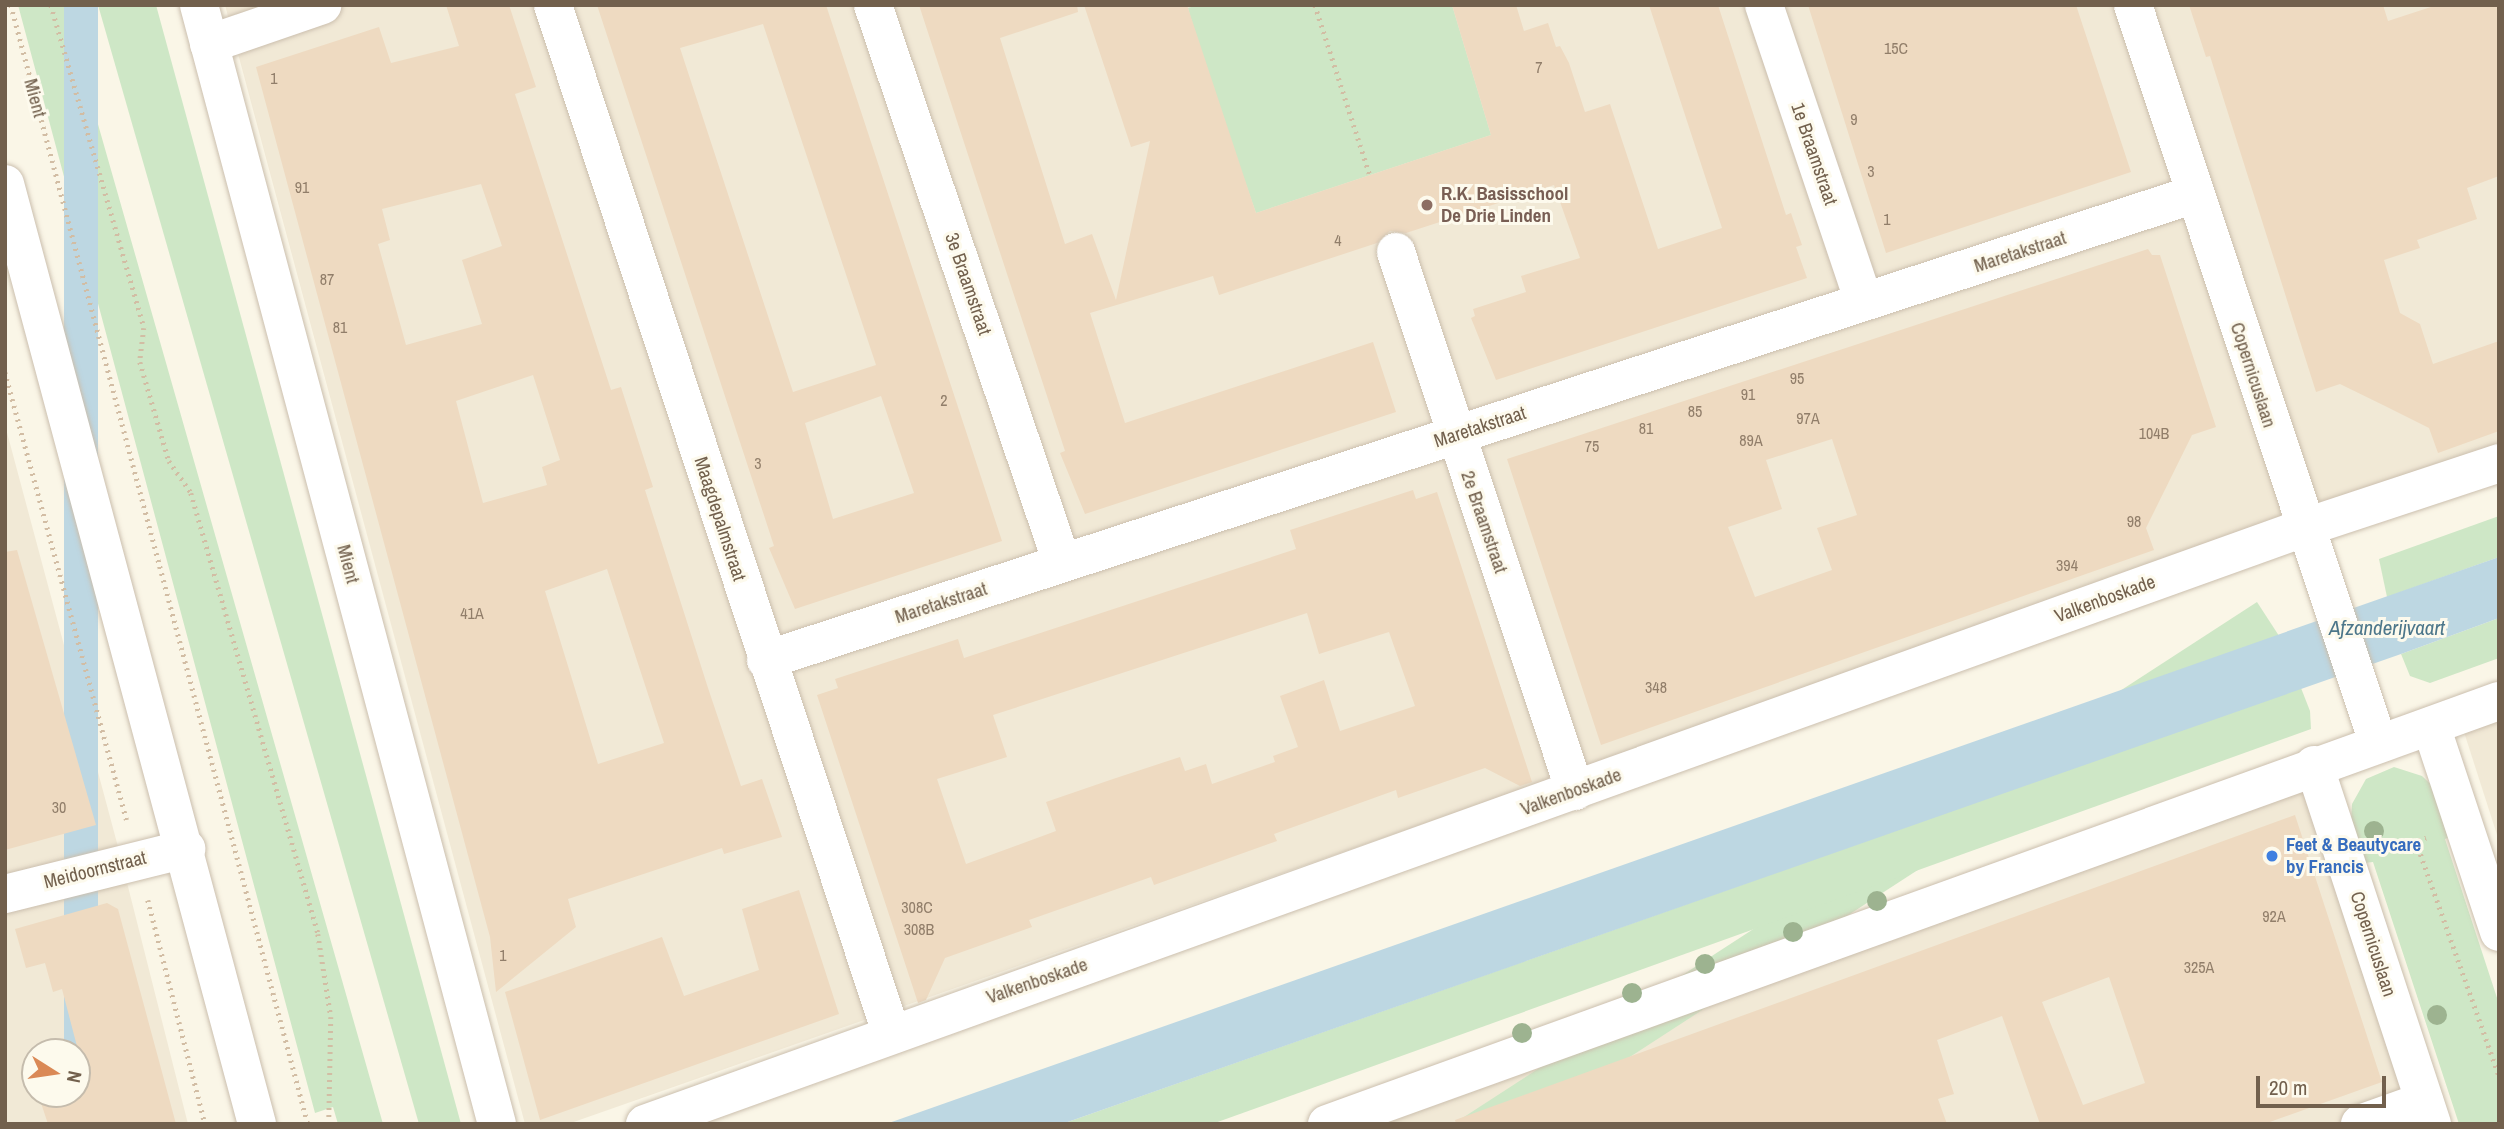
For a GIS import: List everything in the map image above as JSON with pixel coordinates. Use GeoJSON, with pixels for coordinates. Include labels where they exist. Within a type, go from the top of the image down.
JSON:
{"type":"FeatureCollection","features":[{"type":"Feature","properties":{"kind":"street","name":"Mient"},"geometry":{"type":"LineString","coordinates":[[199,5],[498,1124]]}},
{"type":"Feature","properties":{"kind":"street"},"geometry":{"type":"LineString","coordinates":[[209,44],[322,5]]}},
{"type":"Feature","properties":{"kind":"street","name":"Maagdepalmstraat"},"geometry":{"type":"LineString","coordinates":[[553,5],[766,660],[891,1033]]}},
{"type":"Feature","properties":{"kind":"street","name":"3e Braamstraat"},"geometry":{"type":"LineString","coordinates":[[873,5],[1062,564]]}},
{"type":"Feature","properties":{"kind":"street","name":"1e Braamstraat"},"geometry":{"type":"LineString","coordinates":[[1764,5],[1864,302]]}},
{"type":"Feature","properties":{"kind":"street","name":"Copernicuslaan"},"geometry":{"type":"LineString","coordinates":[[2133,5],[2303,528],[2378,743]]}},
{"type":"Feature","properties":{"kind":"street"},"geometry":{"type":"LineString","coordinates":[[5,184],[186,849],[257,1124]]}},
{"type":"Feature","properties":{"kind":"street","name":"Maretakstraat"},"geometry":{"type":"LineString","coordinates":[[766,660],[2195,194]]}},
{"type":"Feature","properties":{"kind":"street","name":"2e Braamstraat"},"geometry":{"type":"LineString","coordinates":[[1396,252],[1575,791]]}},
{"type":"Feature","properties":{"kind":"street","name":"Valkenboskade"},"geometry":{"type":"LineString","coordinates":[[645,1124],[891,1033],[1575,791],[2303,528],[2499,463]]}},
{"type":"Feature","properties":{"kind":"street"},"geometry":{"type":"LineString","coordinates":[[1327,1124],[2314,765],[2499,701]]}},
{"type":"Feature","properties":{"kind":"street"},"geometry":{"type":"LineString","coordinates":[[2431,726],[2499,932]]}},
{"type":"Feature","properties":{"kind":"street","name":"Copernicuslaan"},"geometry":{"type":"LineString","coordinates":[[2314,765],[2428,1112]]}},
{"type":"Feature","properties":{"kind":"street","name":"Meidoornstraat"},"geometry":{"type":"LineString","coordinates":[[5,894],[138,858],[186,849]]}},
{"type":"Feature","properties":{"kind":"street"},"geometry":{"type":"LineString","coordinates":[[2360,1124],[2428,1112]]}},
{"type":"Feature","properties":{"kind":"path","name":"Mient"},"geometry":{"type":"LineString","coordinates":[[11,5],[308,1124]]}},
{"type":"Feature","properties":{"kind":"path"},"geometry":{"type":"LineString","coordinates":[[51,5],[144,328],[140,362],[169,461],[191,493],[318,934],[331,1017],[330,1124]]}},
{"type":"Feature","properties":{"kind":"path"},"geometry":{"type":"LineString","coordinates":[[1315,5],[1370,175]]}},
{"type":"Feature","properties":{"kind":"path"},"geometry":{"type":"LineString","coordinates":[[5,372],[138,858],[205,1124]]}},
{"type":"Feature","properties":{"kind":"path"},"geometry":{"type":"LineString","coordinates":[[2347,863],[2463,825]]}},
{"type":"Feature","properties":{"kind":"path"},"geometry":{"type":"LineString","coordinates":[[2416,841],[2499,1076]]}},
{"type":"Feature","properties":{"kind":"shaded area"},"geometry":{"type":"Polygon","coordinates":[[[225,5],[2499,5],[2499,446],[568,1124],[525,1124],[225,5]]]}},
{"type":"Feature","properties":{"kind":"shaded area"},"geometry":{"type":"Polygon","coordinates":[[[5,425],[117,843],[188,1124],[5,1124],[5,425]]]}},
{"type":"Feature","properties":{"kind":"shaded area"},"geometry":{"type":"Polygon","coordinates":[[[2499,720],[2499,841],[2464,732],[2499,720]]]}},
{"type":"Feature","properties":{"kind":"shaded area"},"geometry":{"type":"Polygon","coordinates":[[[2306,789],[2417,1124],[1384,1124],[2306,789]]]}},
{"type":"Feature","properties":{"kind":"green space"},"geometry":{"type":"Polygon","coordinates":[[[18,5],[64,5],[383,1124],[338,1124],[333,1107],[315,1113],[18,5]]]}},
{"type":"Feature","properties":{"kind":"green space"},"geometry":{"type":"Polygon","coordinates":[[[98,5],[156,5],[461,1124],[419,1124],[98,5]]]}},
{"type":"Feature","properties":{"kind":"green space"},"geometry":{"type":"Polygon","coordinates":[[[1198,5],[1452,5],[1491,135],[1256,213],[1201,56],[1188,8],[1198,5]]]}},
{"type":"Feature","properties":{"kind":"green space"},"geometry":{"type":"Polygon","coordinates":[[[2499,516],[2499,557],[2387,597],[2379,559],[2499,516]]]}},
{"type":"Feature","properties":{"kind":"green space"},"geometry":{"type":"Polygon","coordinates":[[[2257,602],[2279,636],[1527,1124],[1453,1124],[2257,602]]]}},
{"type":"Feature","properties":{"kind":"green space"},"geometry":{"type":"Polygon","coordinates":[[[2499,618],[2499,658],[2430,683],[2410,676],[2401,654],[2499,618]]]}},
{"type":"Feature","properties":{"kind":"green space"},"geometry":{"type":"Polygon","coordinates":[[[2301,688],[2310,711],[2311,729],[1212,1124],[1062,1124],[2301,688]]]}},
{"type":"Feature","properties":{"kind":"green space"},"geometry":{"type":"Polygon","coordinates":[[[2394,767],[2422,776],[2440,793],[2454,835],[2445,839],[2499,1004],[2499,1124],[2459,1124],[2373,862],[2364,863],[2351,821],[2352,804],[2366,779],[2394,767]]]}},
{"type":"Feature","properties":{"kind":"water"},"geometry":{"type":"Polygon","coordinates":[[[64,5],[98,5],[98,1124],[64,1124],[64,1108],[91,1108],[91,1038],[64,1038],[64,5]]]}},
{"type":"Feature","properties":{"kind":"water","name":"Afzanderijvaart"},"geometry":{"type":"Polygon","coordinates":[[[2499,557],[2499,618],[2401,654],[1062,1124],[886,1124],[2499,557]]]}},
{"type":"Feature","properties":{"kind":"building"},"geometry":{"type":"Polygon","coordinates":[[[446,5],[509,5],[536,87],[515,94],[611,390],[621,387],[653,487],[645,490],[708,688],[741,786],[762,779],[782,837],[724,854],[722,848],[568,899],[576,927],[496,992],[490,937],[256,67],[379,27],[391,63],[459,46],[446,5]],[[481,184],[382,209],[390,240],[378,244],[406,345],[482,324],[462,260],[502,246],[481,184]],[[533,375],[456,401],[483,503],[547,485],[542,467],[560,460],[533,375]],[[607,569],[545,591],[598,764],[664,743],[607,569]]]}},
{"type":"Feature","properties":{"kind":"building"},"geometry":{"type":"Polygon","coordinates":[[[597,5],[826,5],[1002,541],[795,609],[769,548],[774,546],[597,5]],[[763,24],[680,48],[793,392],[876,365],[763,24]],[[881,396],[805,423],[833,519],[914,493],[881,396]]]}},
{"type":"Feature","properties":{"kind":"building"},"geometry":{"type":"Polygon","coordinates":[[[919,5],[1077,5],[1078,12],[1000,38],[1065,244],[1092,234],[1116,300],[1150,141],[1131,147],[1084,5],[1187,5],[1256,213],[1491,135],[1452,5],[1516,5],[1524,31],[1548,23],[1556,47],[1560,46],[1569,63],[1585,112],[1610,104],[1658,249],[1722,228],[1649,5],[1718,5],[1786,215],[1791,213],[1802,245],[1796,247],[1807,278],[1496,380],[1471,318],[1475,316],[1473,309],[1526,292],[1521,276],[1580,258],[1554,185],[1406,233],[1390,231],[1377,243],[1219,295],[1213,276],[1090,313],[1125,423],[1373,342],[1396,412],[1085,514],[1060,453],[1065,451],[919,5]]]}},
{"type":"Feature","properties":{"kind":"building"},"geometry":{"type":"Polygon","coordinates":[[[1808,5],[2076,5],[2131,172],[1886,253],[1808,5]]]}},
{"type":"Feature","properties":{"kind":"building"},"geometry":{"type":"Polygon","coordinates":[[[2189,5],[2383,5],[2388,21],[2437,5],[2499,5],[2499,176],[2467,188],[2477,219],[2417,240],[2420,248],[2384,260],[2400,313],[2420,324],[2433,364],[2499,341],[2499,431],[2438,453],[2429,428],[2385,406],[2340,384],[2316,392],[2210,56],[2206,57],[2189,5]]]}},
{"type":"Feature","properties":{"kind":"building"},"geometry":{"type":"Polygon","coordinates":[[[2148,249],[2152,255],[2160,255],[2216,427],[2192,435],[2146,528],[2154,550],[1601,745],[1507,459],[2148,249]],[[1832,439],[1766,460],[1782,509],[1728,527],[1755,597],[1832,570],[1817,528],[1857,515],[1832,439]]]}},
{"type":"Feature","properties":{"kind":"building"},"geometry":{"type":"Polygon","coordinates":[[[1413,490],[1416,499],[1437,492],[1532,782],[1520,786],[1485,768],[1398,798],[1396,790],[1274,834],[1277,841],[1154,885],[1151,877],[1029,920],[1032,927],[945,958],[926,1000],[918,1003],[817,695],[838,688],[835,679],[958,639],[964,658],[1296,549],[1290,530],[1413,490]],[[1307,613],[993,715],[1007,757],[937,779],[966,864],[1056,831],[1046,802],[1113,779],[1180,757],[1185,771],[1206,764],[1212,784],[1275,762],[1273,756],[1298,747],[1280,696],[1324,680],[1340,731],[1415,706],[1389,632],[1319,654],[1307,613]]]}},
{"type":"Feature","properties":{"kind":"building"},"geometry":{"type":"Polygon","coordinates":[[[17,550],[96,825],[5,850],[5,552],[17,550]]]}},
{"type":"Feature","properties":{"kind":"building"},"geometry":{"type":"Polygon","coordinates":[[[2295,815],[2382,1082],[2264,1124],[2040,1124],[2002,1016],[1937,1040],[1954,1094],[1938,1099],[1947,1124],[1456,1124],[1455,1120],[2295,815]],[[2109,977],[2042,1002],[2083,1105],[2145,1083],[2109,977]]]}},
{"type":"Feature","properties":{"kind":"building"},"geometry":{"type":"Polygon","coordinates":[[[799,890],[839,1014],[540,1120],[505,992],[662,937],[684,996],[759,970],[742,909],[799,890]]]}},
{"type":"Feature","properties":{"kind":"building"},"geometry":{"type":"Polygon","coordinates":[[[107,903],[118,909],[176,1124],[48,1124],[43,1108],[91,1108],[91,1038],[75,1038],[62,989],[53,992],[45,963],[26,968],[15,929],[107,903]]]}},
{"type":"Feature","properties":{"kind":"place","name":"R.K. Basisschool De Drie Linden"},"geometry":{"type":"Point","coordinates":[1427,205]}},
{"type":"Feature","properties":{"kind":"place","name":"Feet & Beautycare by Francis"},"geometry":{"type":"Point","coordinates":[2272,856]}}]}
